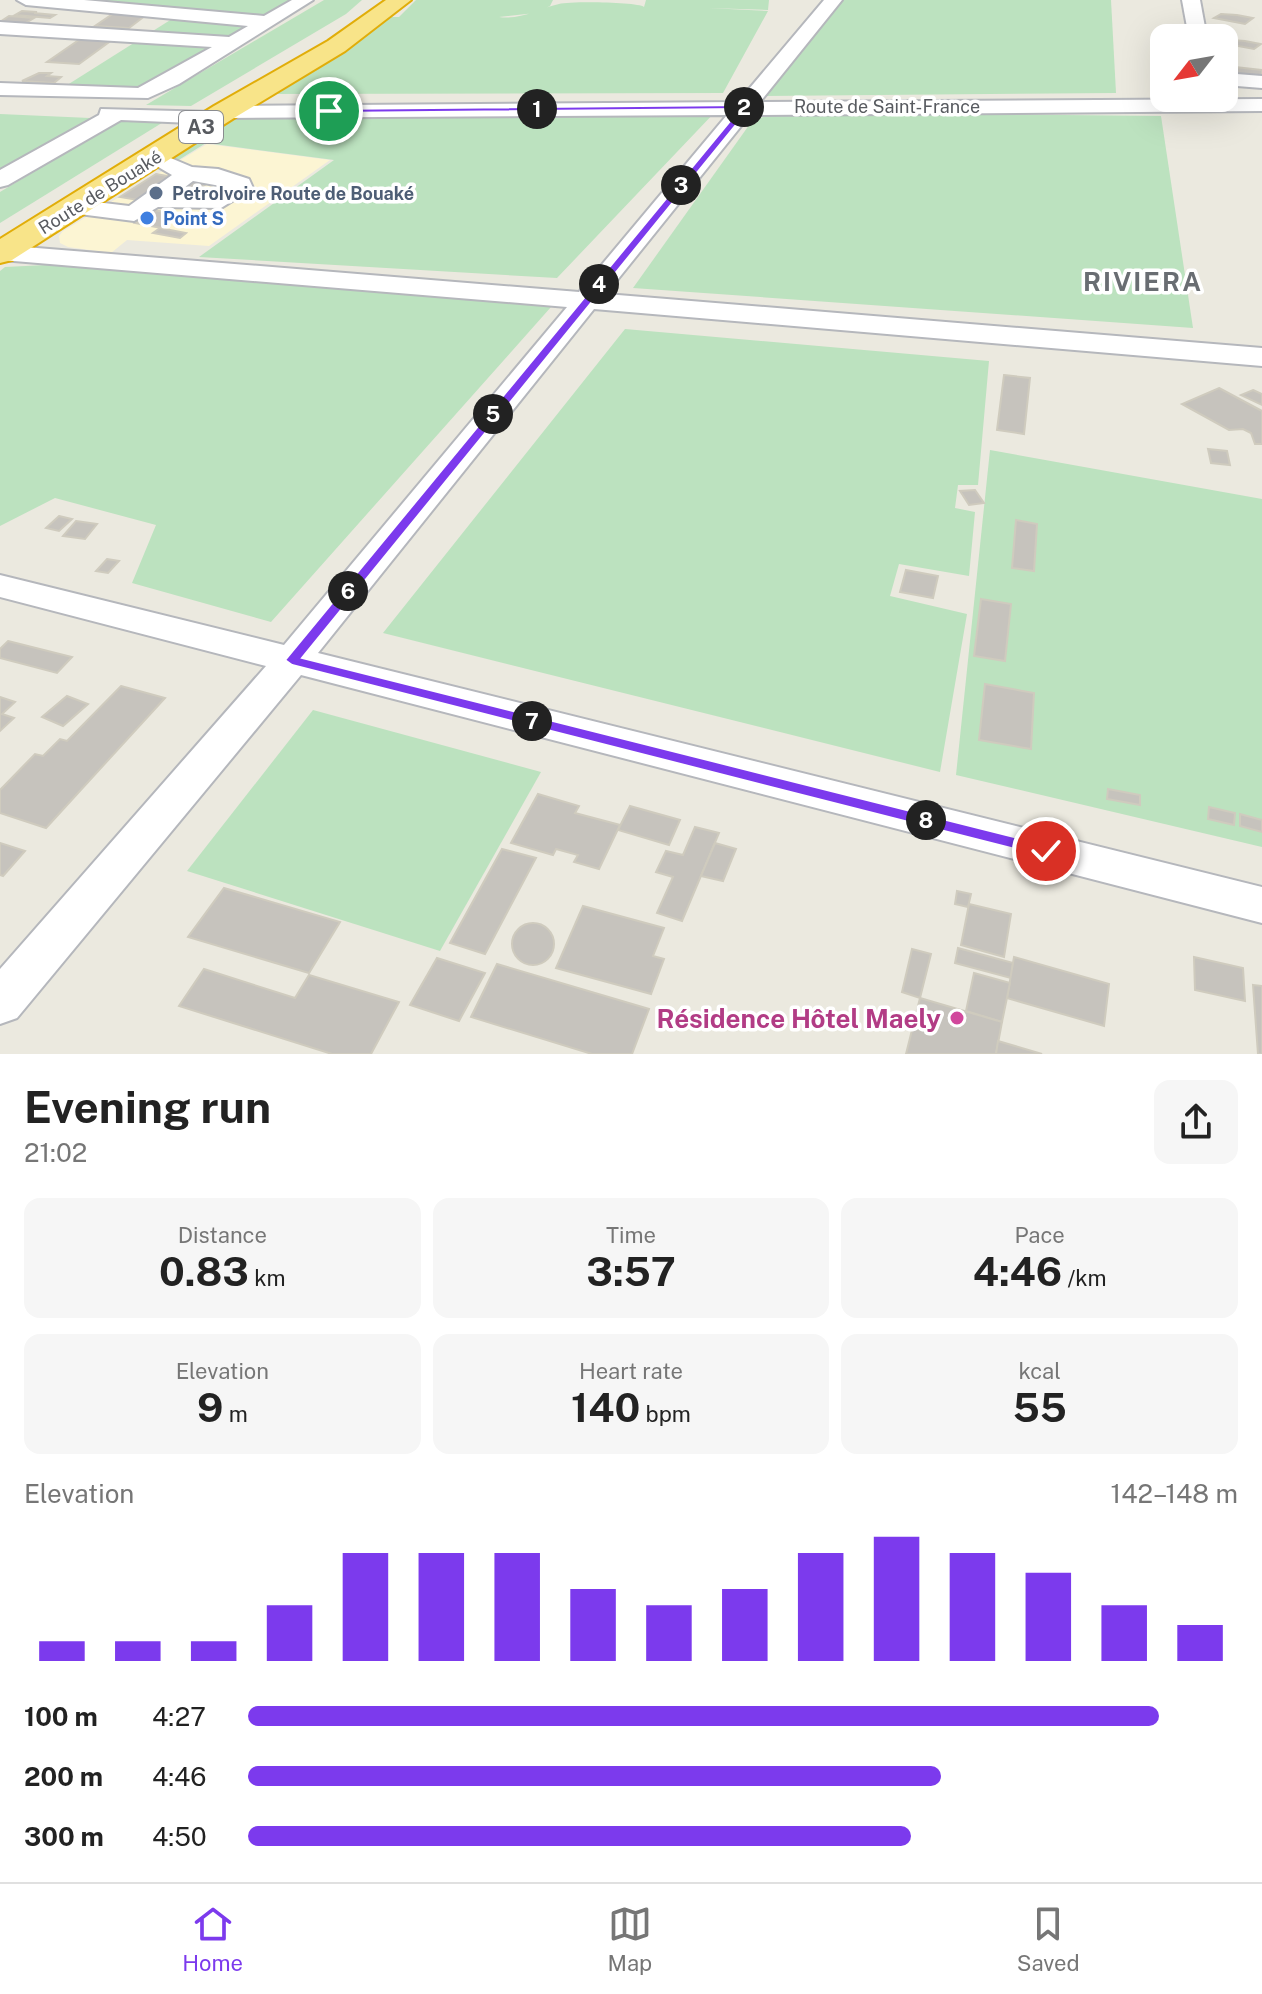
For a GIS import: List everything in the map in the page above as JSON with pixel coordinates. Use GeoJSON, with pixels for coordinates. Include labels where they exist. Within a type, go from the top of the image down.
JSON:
{"type":"FeatureCollection","features":[{"type":"Feature","properties":{"kind":"highway","name":"Route de Bouaké"},"geometry":{"type":"LineString","coordinates":[[1,252],[79,207],[220,115],[333,49],[400,0]]}},
{"type":"Feature","properties":{"kind":"street"},"geometry":{"type":"LineString","coordinates":[[26,0],[266,22]]}},
{"type":"Feature","properties":{"kind":"street"},"geometry":{"type":"LineString","coordinates":[[0,89],[129,96],[150,91],[304,0]]}},
{"type":"Feature","properties":{"kind":"street"},"geometry":{"type":"LineString","coordinates":[[0,1003],[292,660],[833,0]]}},
{"type":"Feature","properties":{"kind":"street"},"geometry":{"type":"LineString","coordinates":[[1191,0],[1195,24]]}},
{"type":"Feature","properties":{"kind":"street"},"geometry":{"type":"LineString","coordinates":[[0,28],[232,43]]}},
{"type":"Feature","properties":{"kind":"street"},"geometry":{"type":"LineString","coordinates":[[0,69],[172,80]]}},
{"type":"Feature","properties":{"kind":"street"},"geometry":{"type":"LineString","coordinates":[[1238,80],[1262,82]]}},
{"type":"Feature","properties":{"kind":"street","name":"Route de Saint-France"},"geometry":{"type":"LineString","coordinates":[[0,110],[220,115],[746,107],[1262,105]]}},
{"type":"Feature","properties":{"kind":"street"},"geometry":{"type":"LineString","coordinates":[[0,180],[118,113]]}},
{"type":"Feature","properties":{"kind":"street"},"geometry":{"type":"LineString","coordinates":[[153,200],[213,203],[241,188],[241,184],[226,177],[188,174],[154,158]]}},
{"type":"Feature","properties":{"kind":"street"},"geometry":{"type":"LineString","coordinates":[[79,207],[134,214],[188,174]]}},
{"type":"Feature","properties":{"kind":"street"},"geometry":{"type":"LineString","coordinates":[[1,252],[1262,357]]}},
{"type":"Feature","properties":{"kind":"street"},"geometry":{"type":"LineString","coordinates":[[0,586],[1262,905]]}},
{"type":"Feature","properties":{"kind":"shaded area"},"geometry":{"type":"Polygon","coordinates":[[[207,144],[330,160],[209,246],[127,240],[111,253],[60,243],[59,236],[63,231],[207,144]]]}},
{"type":"Feature","properties":{"kind":"green space"},"geometry":{"type":"Polygon","coordinates":[[[62,0],[297,0],[130,91],[64,87],[183,12],[62,0]]]}},
{"type":"Feature","properties":{"kind":"green space"},"geometry":{"type":"Polygon","coordinates":[[[324,0],[362,0],[346,14],[191,106],[146,105],[324,0]]]}},
{"type":"Feature","properties":{"kind":"green space"},"geometry":{"type":"Polygon","coordinates":[[[416,0],[553,0],[546,8],[590,2],[644,7],[646,0],[769,0],[768,10],[708,8],[768,11],[723,93],[267,94],[387,17],[399,17],[416,0]]]}},
{"type":"Feature","properties":{"kind":"green space"},"geometry":{"type":"Polygon","coordinates":[[[841,0],[1111,0],[1116,93],[765,96],[841,0]]]}},
{"type":"Feature","properties":{"kind":"green space"},"geometry":{"type":"Polygon","coordinates":[[[716,111],[557,278],[199,257],[334,160],[206,143],[177,161],[158,157],[225,113],[716,111]]]}},
{"type":"Feature","properties":{"kind":"green space"},"geometry":{"type":"Polygon","coordinates":[[[777,112],[1161,116],[1193,328],[633,288],[752,121],[777,112]]]}},
{"type":"Feature","properties":{"kind":"green space"},"geometry":{"type":"Polygon","coordinates":[[[0,114],[90,118],[88,124],[0,173],[0,114]]]}},
{"type":"Feature","properties":{"kind":"green space"},"geometry":{"type":"Polygon","coordinates":[[[127,116],[165,121],[0,223],[0,192],[127,116]]]}},
{"type":"Feature","properties":{"kind":"green space"},"geometry":{"type":"Polygon","coordinates":[[[66,264],[551,307],[271,622],[132,583],[156,525],[55,498],[0,526],[0,271],[5,267],[66,264]]]}},
{"type":"Feature","properties":{"kind":"green space"},"geometry":{"type":"Polygon","coordinates":[[[625,329],[989,361],[978,485],[958,485],[955,508],[975,512],[969,576],[899,564],[890,596],[967,614],[940,772],[383,633],[625,329]]]}},
{"type":"Feature","properties":{"kind":"green space"},"geometry":{"type":"Polygon","coordinates":[[[990,450],[1262,499],[1262,847],[956,775],[990,450]]]}},
{"type":"Feature","properties":{"kind":"green space"},"geometry":{"type":"Polygon","coordinates":[[[313,710],[541,772],[440,951],[187,871],[313,710]]]}},
{"type":"Feature","properties":{"kind":"building"},"geometry":{"type":"Polygon","coordinates":[[[22,11],[55,15],[50,18],[15,15],[22,11]]]}},
{"type":"Feature","properties":{"kind":"building"},"geometry":{"type":"Polygon","coordinates":[[[117,11],[150,12],[129,28],[95,26],[117,11]]]}},
{"type":"Feature","properties":{"kind":"building"},"geometry":{"type":"Polygon","coordinates":[[[1221,14],[1253,18],[1245,24],[1214,18],[1221,14]]]}},
{"type":"Feature","properties":{"kind":"building"},"geometry":{"type":"Polygon","coordinates":[[[9,16],[34,18],[24,24],[0,22],[9,16]]]}},
{"type":"Feature","properties":{"kind":"building"},"geometry":{"type":"Polygon","coordinates":[[[86,35],[116,37],[79,64],[47,62],[86,35]]]}},
{"type":"Feature","properties":{"kind":"building"},"geometry":{"type":"Polygon","coordinates":[[[1238,40],[1261,44],[1254,49],[1238,46],[1238,40]]]}},
{"type":"Feature","properties":{"kind":"building"},"geometry":{"type":"Polygon","coordinates":[[[1238,67],[1262,70],[1256,78],[1238,74],[1238,67]]]}},
{"type":"Feature","properties":{"kind":"building"},"geometry":{"type":"Polygon","coordinates":[[[39,73],[61,77],[54,83],[22,81],[39,73]]]}},
{"type":"Feature","properties":{"kind":"building"},"geometry":{"type":"Polygon","coordinates":[[[156,174],[173,177],[138,200],[120,197],[156,174]]]}},
{"type":"Feature","properties":{"kind":"building"},"geometry":{"type":"Polygon","coordinates":[[[194,179],[210,181],[188,198],[171,196],[194,179]]]}},
{"type":"Feature","properties":{"kind":"building"},"geometry":{"type":"Polygon","coordinates":[[[154,210],[180,215],[161,228],[135,223],[154,210]]]}},
{"type":"Feature","properties":{"kind":"building"},"geometry":{"type":"Polygon","coordinates":[[[160,228],[186,233],[180,238],[153,233],[160,228]]]}},
{"type":"Feature","properties":{"kind":"building"},"geometry":{"type":"Polygon","coordinates":[[[1004,375],[1030,378],[1024,434],[997,430],[1004,375]]]}},
{"type":"Feature","properties":{"kind":"building"},"geometry":{"type":"Polygon","coordinates":[[[1219,388],[1262,411],[1262,444],[1255,444],[1251,433],[1243,429],[1229,430],[1182,404],[1219,388]]]}},
{"type":"Feature","properties":{"kind":"building"},"geometry":{"type":"Polygon","coordinates":[[[1253,390],[1262,394],[1262,405],[1241,395],[1253,390]]]}},
{"type":"Feature","properties":{"kind":"building"},"geometry":{"type":"Polygon","coordinates":[[[1208,449],[1227,451],[1230,465],[1211,463],[1208,449]]]}},
{"type":"Feature","properties":{"kind":"building"},"geometry":{"type":"Polygon","coordinates":[[[975,490],[984,503],[969,505],[960,491],[975,490]]]}},
{"type":"Feature","properties":{"kind":"building"},"geometry":{"type":"Polygon","coordinates":[[[59,516],[72,519],[59,531],[46,528],[59,516]]]}},
{"type":"Feature","properties":{"kind":"building"},"geometry":{"type":"Polygon","coordinates":[[[1016,520],[1037,524],[1034,571],[1012,568],[1016,520]]]}},
{"type":"Feature","properties":{"kind":"building"},"geometry":{"type":"Polygon","coordinates":[[[76,521],[97,524],[85,539],[63,536],[76,521]]]}},
{"type":"Feature","properties":{"kind":"building"},"geometry":{"type":"Polygon","coordinates":[[[107,559],[119,561],[108,573],[96,571],[107,559]]]}},
{"type":"Feature","properties":{"kind":"building"},"geometry":{"type":"Polygon","coordinates":[[[906,570],[938,576],[933,598],[900,592],[906,570]]]}},
{"type":"Feature","properties":{"kind":"building"},"geometry":{"type":"Polygon","coordinates":[[[981,599],[1011,604],[1005,661],[974,656],[981,599]]]}},
{"type":"Feature","properties":{"kind":"building"},"geometry":{"type":"Polygon","coordinates":[[[8,641],[72,657],[57,673],[0,658],[0,649],[8,641]]]}},
{"type":"Feature","properties":{"kind":"building"},"geometry":{"type":"Polygon","coordinates":[[[985,684],[1034,693],[1031,749],[979,740],[985,684]]]}},
{"type":"Feature","properties":{"kind":"building"},"geometry":{"type":"Polygon","coordinates":[[[121,686],[165,698],[46,828],[0,813],[0,790],[35,754],[43,756],[60,739],[67,741],[121,686]]]}},
{"type":"Feature","properties":{"kind":"building"},"geometry":{"type":"Polygon","coordinates":[[[67,696],[88,704],[63,726],[42,717],[67,696]]]}},
{"type":"Feature","properties":{"kind":"building"},"geometry":{"type":"Polygon","coordinates":[[[0,697],[15,702],[2,714],[14,718],[0,731],[0,697]]]}},
{"type":"Feature","properties":{"kind":"building"},"geometry":{"type":"Polygon","coordinates":[[[1108,789],[1140,795],[1140,805],[1107,799],[1108,789]]]}},
{"type":"Feature","properties":{"kind":"building"},"geometry":{"type":"Polygon","coordinates":[[[538,794],[579,806],[575,813],[620,825],[599,869],[574,862],[578,855],[556,849],[553,855],[511,843],[538,794]]]}},
{"type":"Feature","properties":{"kind":"building"},"geometry":{"type":"Polygon","coordinates":[[[630,806],[680,820],[669,845],[618,830],[630,806]]]}},
{"type":"Feature","properties":{"kind":"building"},"geometry":{"type":"Polygon","coordinates":[[[1209,807],[1235,813],[1234,825],[1208,819],[1209,807]]]}},
{"type":"Feature","properties":{"kind":"building"},"geometry":{"type":"Polygon","coordinates":[[[1240,814],[1262,820],[1262,832],[1240,826],[1240,814]]]}},
{"type":"Feature","properties":{"kind":"building"},"geometry":{"type":"Polygon","coordinates":[[[695,827],[719,833],[682,921],[657,913],[673,877],[656,872],[666,851],[683,855],[695,827]]]}},
{"type":"Feature","properties":{"kind":"building"},"geometry":{"type":"Polygon","coordinates":[[[0,843],[25,851],[3,876],[0,875],[0,843]]]}},
{"type":"Feature","properties":{"kind":"building"},"geometry":{"type":"Polygon","coordinates":[[[715,843],[736,849],[723,881],[701,876],[715,843]]]}},
{"type":"Feature","properties":{"kind":"building"},"geometry":{"type":"Polygon","coordinates":[[[502,849],[536,858],[485,954],[450,943],[502,849]]]}},
{"type":"Feature","properties":{"kind":"building"},"geometry":{"type":"Polygon","coordinates":[[[224,888],[340,922],[309,973],[188,937],[224,888]]]}},
{"type":"Feature","properties":{"kind":"building"},"geometry":{"type":"Polygon","coordinates":[[[957,891],[971,894],[968,907],[955,904],[957,891]]]}},
{"type":"Feature","properties":{"kind":"building"},"geometry":{"type":"Polygon","coordinates":[[[969,904],[1011,914],[1004,957],[961,945],[969,904]]]}},
{"type":"Feature","properties":{"kind":"building"},"geometry":{"type":"Polygon","coordinates":[[[583,906],[664,928],[653,956],[664,959],[651,994],[556,968],[583,906]]]}},
{"type":"Feature","properties":{"kind":"building"},"geometry":{"type":"Polygon","coordinates":[[[533,923],[548,929],[554,944],[548,959],[533,965],[518,959],[512,944],[518,929],[533,923]]]}},
{"type":"Feature","properties":{"kind":"building"},"geometry":{"type":"Polygon","coordinates":[[[958,948],[1013,963],[1011,978],[955,963],[958,948]]]}},
{"type":"Feature","properties":{"kind":"building"},"geometry":{"type":"Polygon","coordinates":[[[912,949],[931,954],[920,998],[902,992],[912,949]]]}},
{"type":"Feature","properties":{"kind":"building"},"geometry":{"type":"Polygon","coordinates":[[[1014,957],[1109,984],[1104,1026],[1007,998],[1014,957]]]}},
{"type":"Feature","properties":{"kind":"building"},"geometry":{"type":"Polygon","coordinates":[[[1194,957],[1243,968],[1245,1001],[1195,990],[1194,957]]]}},
{"type":"Feature","properties":{"kind":"building"},"geometry":{"type":"Polygon","coordinates":[[[437,958],[485,973],[459,1021],[410,1005],[437,958]]]}},
{"type":"Feature","properties":{"kind":"building"},"geometry":{"type":"Polygon","coordinates":[[[497,964],[649,1009],[632,1054],[592,1054],[471,1017],[497,964]]]}},
{"type":"Feature","properties":{"kind":"building"},"geometry":{"type":"Polygon","coordinates":[[[204,969],[295,998],[309,975],[399,1002],[371,1054],[332,1054],[179,1006],[204,969]]]}},
{"type":"Feature","properties":{"kind":"building"},"geometry":{"type":"Polygon","coordinates":[[[974,973],[1010,983],[1002,1022],[966,1011],[974,973]]]}},
{"type":"Feature","properties":{"kind":"building"},"geometry":{"type":"Polygon","coordinates":[[[1253,985],[1262,986],[1262,1054],[1258,1054],[1253,985]]]}},
{"type":"Feature","properties":{"kind":"building"},"geometry":{"type":"Polygon","coordinates":[[[920,998],[1002,1022],[996,1054],[906,1054],[920,998]]]}},
{"type":"Feature","properties":{"kind":"building"},"geometry":{"type":"Polygon","coordinates":[[[998,1041],[1042,1054],[996,1054],[998,1041]]]}},
{"type":"Feature","properties":{"kind":"place","name":"PetroIvoire Route de Bouaké"},"geometry":{"type":"Point","coordinates":[156,193]}},
{"type":"Feature","properties":{"kind":"place","name":"Point S"},"geometry":{"type":"Point","coordinates":[147,218]}},
{"type":"Feature","properties":{"kind":"place","name":"Résidence Hôtel Maely"},"geometry":{"type":"Point","coordinates":[957,1018]}},
{"type":"Feature","properties":{"kind":"district","name":"RIVIERA"},"geometry":{"type":"Point","coordinates":[1143,281]}},
{"type":"Feature","properties":{"kind":"route"},"geometry":{"type":"LineString","coordinates":[[329,111],[746,107],[292,660],[1046,851]]}}]}
